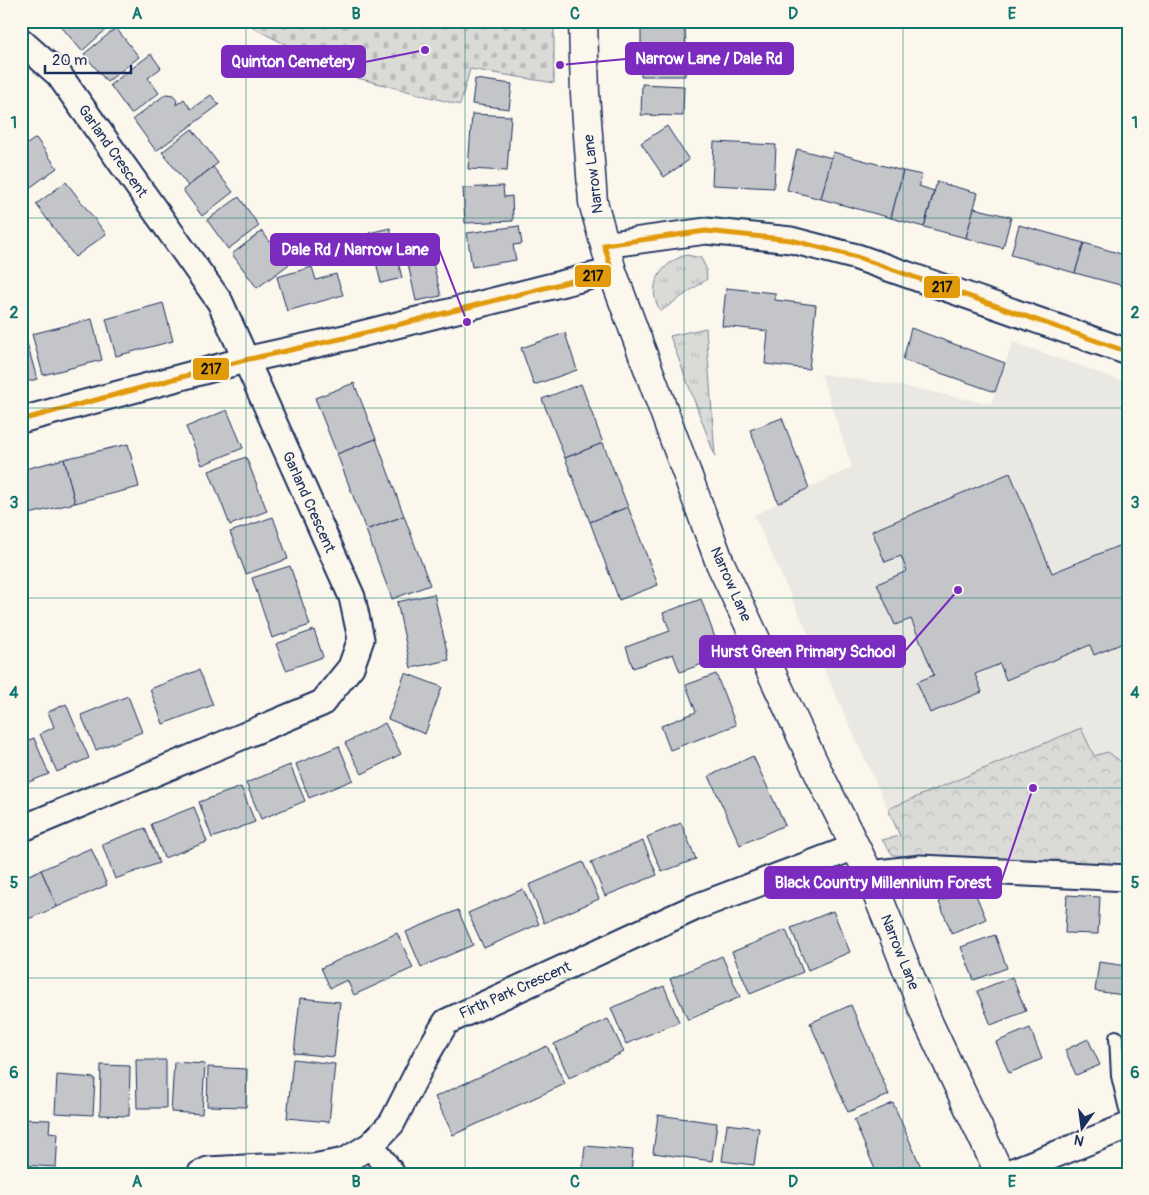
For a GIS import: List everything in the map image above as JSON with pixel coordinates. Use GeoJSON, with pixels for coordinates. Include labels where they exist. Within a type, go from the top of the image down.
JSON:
{"type":"FeatureCollection","features":[{"type":"Feature","properties":{"kind":"main road","name":"Narrow Lane"},"geometry":{"type":"LineString","coordinates":[[583,21],[585,94],[593,202],[612,271],[720,563],[869,874],[929,1024],[1000,1174]]}},
{"type":"Feature","properties":{"kind":"street","name":"Garland Crescent"},"geometry":{"type":"LineString","coordinates":[[21,41],[59,75],[220,302],[352,597],[361,639],[351,667],[322,703],[21,828]]}},
{"type":"Feature","properties":{"kind":"street"},"geometry":{"type":"LineString","coordinates":[[604,245],[706,231],[791,240],[857,257],[1128,352]]}},
{"type":"Feature","properties":{"kind":"street"},"geometry":{"type":"LineString","coordinates":[[21,420],[245,360],[612,271]]}},
{"type":"Feature","properties":{"kind":"street","name":"Firth Park Crescent"},"geometry":{"type":"LineString","coordinates":[[200,1174],[208,1170],[313,1167],[345,1161],[370,1145],[392,1123],[426,1056],[446,1022],[696,907],[855,847]]}},
{"type":"Feature","properties":{"kind":"street"},"geometry":{"type":"LineString","coordinates":[[869,874],[921,868],[1128,878]]}},
{"type":"Feature","properties":{"kind":"street"},"geometry":{"type":"LineString","coordinates":[[1006,1174],[1128,1126]]}},
{"type":"Feature","properties":{"kind":"street"},"geometry":{"type":"LineString","coordinates":[[370,1145],[392,1174]]}},
{"type":"Feature","properties":{"kind":"lane"},"geometry":{"type":"LineString","coordinates":[[1116,1037],[1118,1076],[1128,1118]]}},
{"type":"Feature","properties":{"kind":"shaded area"},"geometry":{"type":"Polygon","coordinates":[[[1013,342],[1128,383],[1128,841],[900,836],[754,515],[852,467],[821,374],[897,385],[991,404],[1013,342]]]}},
{"type":"Feature","properties":{"kind":"green space"},"geometry":{"type":"Polygon","coordinates":[[[245,21],[554,21],[554,83],[470,69],[460,105],[346,75],[257,30],[245,21]]]}},
{"type":"Feature","properties":{"kind":"green space"},"geometry":{"type":"Polygon","coordinates":[[[687,255],[701,258],[706,268],[707,279],[661,311],[654,293],[658,277],[670,263],[687,255]]]}},
{"type":"Feature","properties":{"kind":"green space"},"geometry":{"type":"Polygon","coordinates":[[[706,328],[715,456],[670,336],[706,328]]]}},
{"type":"Feature","properties":{"kind":"green space"},"geometry":{"type":"Polygon","coordinates":[[[1081,728],[1094,756],[1108,752],[1128,767],[1128,868],[893,855],[882,840],[900,836],[888,809],[1081,728]]]}},
{"type":"Feature","properties":{"kind":"building"},"geometry":{"type":"Polygon","coordinates":[[[60,21],[108,21],[111,25],[82,51],[58,23],[60,21]]]}},
{"type":"Feature","properties":{"kind":"building"},"geometry":{"type":"Polygon","coordinates":[[[641,21],[685,21],[686,48],[641,48],[641,21]]]}},
{"type":"Feature","properties":{"kind":"building"},"geometry":{"type":"Polygon","coordinates":[[[116,28],[139,57],[107,82],[84,54],[116,28]]]}},
{"type":"Feature","properties":{"kind":"building"},"geometry":{"type":"Polygon","coordinates":[[[641,48],[686,48],[685,76],[641,76],[641,48]]]}},
{"type":"Feature","properties":{"kind":"building"},"geometry":{"type":"Polygon","coordinates":[[[151,54],[161,68],[148,78],[159,93],[131,114],[110,85],[151,54]]]}},
{"type":"Feature","properties":{"kind":"building"},"geometry":{"type":"Polygon","coordinates":[[[475,79],[512,84],[509,109],[472,104],[475,79]]]}},
{"type":"Feature","properties":{"kind":"building"},"geometry":{"type":"Polygon","coordinates":[[[642,84],[684,86],[683,116],[641,115],[642,84]]]}},
{"type":"Feature","properties":{"kind":"building"},"geometry":{"type":"Polygon","coordinates":[[[166,94],[173,95],[177,99],[176,105],[184,99],[191,109],[211,95],[219,105],[156,151],[133,119],[166,94]]]}},
{"type":"Feature","properties":{"kind":"building"},"geometry":{"type":"Polygon","coordinates":[[[472,114],[511,116],[507,171],[468,169],[472,114]]]}},
{"type":"Feature","properties":{"kind":"building"},"geometry":{"type":"Polygon","coordinates":[[[667,126],[689,160],[664,177],[641,143],[667,126]]]}},
{"type":"Feature","properties":{"kind":"building"},"geometry":{"type":"Polygon","coordinates":[[[192,129],[218,163],[188,186],[162,152],[192,129]]]}},
{"type":"Feature","properties":{"kind":"building"},"geometry":{"type":"Polygon","coordinates":[[[36,138],[57,168],[21,194],[21,148],[36,138]]]}},
{"type":"Feature","properties":{"kind":"building"},"geometry":{"type":"Polygon","coordinates":[[[714,142],[776,145],[774,188],[712,185],[714,142]]]}},
{"type":"Feature","properties":{"kind":"building"},"geometry":{"type":"Polygon","coordinates":[[[797,149],[832,158],[821,199],[787,190],[797,149]]]}},
{"type":"Feature","properties":{"kind":"building"},"geometry":{"type":"Polygon","coordinates":[[[833,152],[903,171],[891,218],[821,199],[833,152]]]}},
{"type":"Feature","properties":{"kind":"building"},"geometry":{"type":"Polygon","coordinates":[[[213,167],[233,192],[202,216],[183,190],[213,167]]]}},
{"type":"Feature","properties":{"kind":"building"},"geometry":{"type":"Polygon","coordinates":[[[903,171],[922,175],[919,186],[934,191],[924,227],[891,218],[903,171]]]}},
{"type":"Feature","properties":{"kind":"building"},"geometry":{"type":"Polygon","coordinates":[[[66,182],[106,234],[75,257],[36,204],[66,182]]]}},
{"type":"Feature","properties":{"kind":"building"},"geometry":{"type":"Polygon","coordinates":[[[937,182],[978,193],[966,238],[924,227],[937,182]]]}},
{"type":"Feature","properties":{"kind":"building"},"geometry":{"type":"Polygon","coordinates":[[[503,186],[504,197],[512,196],[513,221],[465,223],[463,188],[503,186]]]}},
{"type":"Feature","properties":{"kind":"building"},"geometry":{"type":"Polygon","coordinates":[[[239,197],[259,226],[228,249],[207,220],[239,197]]]}},
{"type":"Feature","properties":{"kind":"building"},"geometry":{"type":"Polygon","coordinates":[[[974,208],[1011,217],[1003,248],[966,238],[974,208]]]}},
{"type":"Feature","properties":{"kind":"building"},"geometry":{"type":"Polygon","coordinates":[[[1019,225],[1084,243],[1075,273],[1011,255],[1019,225]]]}},
{"type":"Feature","properties":{"kind":"building"},"geometry":{"type":"Polygon","coordinates":[[[519,226],[522,244],[513,245],[516,260],[472,267],[467,233],[519,226]]]}},
{"type":"Feature","properties":{"kind":"building"},"geometry":{"type":"Polygon","coordinates":[[[390,228],[402,278],[381,283],[369,233],[390,228]]]}},
{"type":"Feature","properties":{"kind":"building"},"geometry":{"type":"Polygon","coordinates":[[[262,231],[278,253],[290,244],[300,246],[303,254],[257,288],[232,254],[262,231]]]}},
{"type":"Feature","properties":{"kind":"building"},"geometry":{"type":"Polygon","coordinates":[[[1084,243],[1128,256],[1128,287],[1075,273],[1084,243]]]}},
{"type":"Feature","properties":{"kind":"building"},"geometry":{"type":"Polygon","coordinates":[[[432,259],[441,296],[416,301],[408,264],[432,259]]]}},
{"type":"Feature","properties":{"kind":"building"},"geometry":{"type":"Polygon","coordinates":[[[312,267],[316,280],[336,274],[343,295],[287,311],[277,277],[312,267]]]}},
{"type":"Feature","properties":{"kind":"building"},"geometry":{"type":"Polygon","coordinates":[[[726,288],[775,293],[775,300],[816,305],[809,369],[765,364],[768,331],[722,326],[726,288]]]}},
{"type":"Feature","properties":{"kind":"building"},"geometry":{"type":"Polygon","coordinates":[[[163,303],[173,341],[116,356],[106,319],[163,303]]]}},
{"type":"Feature","properties":{"kind":"building"},"geometry":{"type":"Polygon","coordinates":[[[92,319],[102,360],[43,375],[32,334],[92,319]]]}},
{"type":"Feature","properties":{"kind":"building"},"geometry":{"type":"Polygon","coordinates":[[[911,328],[1005,363],[995,392],[903,360],[911,328]]]}},
{"type":"Feature","properties":{"kind":"building"},"geometry":{"type":"Polygon","coordinates":[[[565,333],[577,370],[534,385],[521,348],[565,333]]]}},
{"type":"Feature","properties":{"kind":"building"},"geometry":{"type":"Polygon","coordinates":[[[25,336],[37,379],[21,383],[21,337],[25,336]]]}},
{"type":"Feature","properties":{"kind":"building"},"geometry":{"type":"Polygon","coordinates":[[[354,383],[376,439],[337,454],[315,398],[354,383]]]}},
{"type":"Feature","properties":{"kind":"building"},"geometry":{"type":"Polygon","coordinates":[[[581,384],[603,443],[565,458],[542,399],[581,384]]]}},
{"type":"Feature","properties":{"kind":"building"},"geometry":{"type":"Polygon","coordinates":[[[227,410],[243,448],[202,465],[186,427],[227,410]]]}},
{"type":"Feature","properties":{"kind":"building"},"geometry":{"type":"Polygon","coordinates":[[[782,418],[809,488],[778,503],[750,430],[782,418]]]}},
{"type":"Feature","properties":{"kind":"building"},"geometry":{"type":"Polygon","coordinates":[[[376,439],[404,516],[366,530],[337,454],[376,439]]]}},
{"type":"Feature","properties":{"kind":"building"},"geometry":{"type":"Polygon","coordinates":[[[603,443],[628,507],[590,522],[565,458],[603,443]]]}},
{"type":"Feature","properties":{"kind":"building"},"geometry":{"type":"Polygon","coordinates":[[[128,444],[139,487],[75,503],[64,459],[128,444]]]}},
{"type":"Feature","properties":{"kind":"building"},"geometry":{"type":"Polygon","coordinates":[[[246,457],[267,511],[230,525],[209,471],[246,457]]]}},
{"type":"Feature","properties":{"kind":"building"},"geometry":{"type":"Polygon","coordinates":[[[64,459],[75,503],[21,516],[21,470],[64,459]]]}},
{"type":"Feature","properties":{"kind":"building"},"geometry":{"type":"Polygon","coordinates":[[[1010,473],[1052,573],[1128,542],[1128,641],[1094,655],[1090,645],[1006,680],[1000,664],[975,674],[982,692],[930,713],[917,682],[934,675],[911,619],[895,625],[877,584],[907,571],[901,556],[885,562],[872,531],[1010,473]]]}},
{"type":"Feature","properties":{"kind":"building"},"geometry":{"type":"Polygon","coordinates":[[[628,507],[658,585],[619,600],[590,522],[628,507]]]}},
{"type":"Feature","properties":{"kind":"building"},"geometry":{"type":"Polygon","coordinates":[[[404,516],[430,585],[392,599],[366,530],[404,516]]]}},
{"type":"Feature","properties":{"kind":"building"},"geometry":{"type":"Polygon","coordinates":[[[273,517],[288,559],[246,574],[230,532],[273,517]]]}},
{"type":"Feature","properties":{"kind":"building"},"geometry":{"type":"Polygon","coordinates":[[[290,566],[310,625],[272,638],[252,578],[290,566]]]}},
{"type":"Feature","properties":{"kind":"building"},"geometry":{"type":"Polygon","coordinates":[[[434,594],[449,660],[411,668],[397,602],[434,594]]]}},
{"type":"Feature","properties":{"kind":"building"},"geometry":{"type":"Polygon","coordinates":[[[701,599],[722,657],[680,672],[673,654],[633,668],[626,647],[670,631],[663,613],[701,599]]]}},
{"type":"Feature","properties":{"kind":"building"},"geometry":{"type":"Polygon","coordinates":[[[314,630],[323,657],[286,670],[276,644],[314,630]]]}},
{"type":"Feature","properties":{"kind":"building"},"geometry":{"type":"Polygon","coordinates":[[[199,670],[213,705],[163,724],[150,689],[199,670]]]}},
{"type":"Feature","properties":{"kind":"building"},"geometry":{"type":"Polygon","coordinates":[[[405,673],[442,687],[425,734],[388,719],[405,673]]]}},
{"type":"Feature","properties":{"kind":"building"},"geometry":{"type":"Polygon","coordinates":[[[716,674],[736,725],[670,750],[661,726],[696,712],[686,685],[716,674]]]}},
{"type":"Feature","properties":{"kind":"building"},"geometry":{"type":"Polygon","coordinates":[[[128,696],[142,732],[96,750],[81,715],[128,696]]]}},
{"type":"Feature","properties":{"kind":"building"},"geometry":{"type":"Polygon","coordinates":[[[66,704],[89,758],[57,772],[40,734],[54,727],[48,712],[66,704]]]}},
{"type":"Feature","properties":{"kind":"building"},"geometry":{"type":"Polygon","coordinates":[[[385,723],[401,754],[362,774],[345,743],[385,723]]]}},
{"type":"Feature","properties":{"kind":"building"},"geometry":{"type":"Polygon","coordinates":[[[34,738],[49,774],[21,785],[21,743],[34,738]]]}},
{"type":"Feature","properties":{"kind":"building"},"geometry":{"type":"Polygon","coordinates":[[[339,746],[353,780],[309,798],[296,764],[339,746]]]}},
{"type":"Feature","properties":{"kind":"building"},"geometry":{"type":"Polygon","coordinates":[[[753,756],[785,825],[740,845],[709,776],[753,756]]]}},
{"type":"Feature","properties":{"kind":"building"},"geometry":{"type":"Polygon","coordinates":[[[290,765],[305,801],[261,819],[246,783],[290,765]]]}},
{"type":"Feature","properties":{"kind":"building"},"geometry":{"type":"Polygon","coordinates":[[[241,787],[255,822],[212,838],[199,802],[241,787]]]}},
{"type":"Feature","properties":{"kind":"building"},"geometry":{"type":"Polygon","coordinates":[[[194,807],[207,842],[164,858],[151,824],[194,807]]]}},
{"type":"Feature","properties":{"kind":"building"},"geometry":{"type":"Polygon","coordinates":[[[681,823],[696,859],[662,872],[647,837],[681,823]]]}},
{"type":"Feature","properties":{"kind":"building"},"geometry":{"type":"Polygon","coordinates":[[[145,828],[159,863],[115,879],[102,844],[145,828]]]}},
{"type":"Feature","properties":{"kind":"building"},"geometry":{"type":"Polygon","coordinates":[[[643,841],[657,875],[605,896],[591,862],[643,841]]]}},
{"type":"Feature","properties":{"kind":"building"},"geometry":{"type":"Polygon","coordinates":[[[91,848],[107,885],[57,907],[41,870],[91,848]]]}},
{"type":"Feature","properties":{"kind":"building"},"geometry":{"type":"Polygon","coordinates":[[[583,862],[599,899],[544,923],[529,885],[583,862]]]}},
{"type":"Feature","properties":{"kind":"building"},"geometry":{"type":"Polygon","coordinates":[[[41,870],[57,907],[21,922],[21,878],[41,870]]]}},
{"type":"Feature","properties":{"kind":"building"},"geometry":{"type":"Polygon","coordinates":[[[973,888],[986,919],[952,934],[939,902],[973,888]]]}},
{"type":"Feature","properties":{"kind":"building"},"geometry":{"type":"Polygon","coordinates":[[[523,889],[539,924],[484,948],[468,913],[523,889]]]}},
{"type":"Feature","properties":{"kind":"building"},"geometry":{"type":"Polygon","coordinates":[[[1067,895],[1100,897],[1098,934],[1065,933],[1067,895]]]}},
{"type":"Feature","properties":{"kind":"building"},"geometry":{"type":"Polygon","coordinates":[[[1125,904],[1128,904],[1128,942],[1123,941],[1125,904]]]}},
{"type":"Feature","properties":{"kind":"building"},"geometry":{"type":"Polygon","coordinates":[[[458,910],[473,945],[421,967],[406,932],[458,910]]]}},
{"type":"Feature","properties":{"kind":"building"},"geometry":{"type":"Polygon","coordinates":[[[833,911],[850,952],[808,970],[791,928],[833,911]]]}},
{"type":"Feature","properties":{"kind":"building"},"geometry":{"type":"Polygon","coordinates":[[[786,930],[803,972],[750,994],[732,952],[786,930]]]}},
{"type":"Feature","properties":{"kind":"building"},"geometry":{"type":"Polygon","coordinates":[[[397,933],[413,968],[354,995],[347,980],[330,988],[321,968],[397,933]]]}},
{"type":"Feature","properties":{"kind":"building"},"geometry":{"type":"Polygon","coordinates":[[[995,935],[1007,968],[974,980],[961,947],[995,935]]]}},
{"type":"Feature","properties":{"kind":"building"},"geometry":{"type":"Polygon","coordinates":[[[722,956],[740,997],[688,1020],[670,979],[722,956]]]}},
{"type":"Feature","properties":{"kind":"building"},"geometry":{"type":"Polygon","coordinates":[[[1099,962],[1127,966],[1123,995],[1095,991],[1099,962]]]}},
{"type":"Feature","properties":{"kind":"building"},"geometry":{"type":"Polygon","coordinates":[[[1012,977],[1026,1011],[991,1025],[977,991],[1012,977]]]}},
{"type":"Feature","properties":{"kind":"building"},"geometry":{"type":"Polygon","coordinates":[[[664,986],[679,1022],[626,1044],[611,1008],[664,986]]]}},
{"type":"Feature","properties":{"kind":"building"},"geometry":{"type":"Polygon","coordinates":[[[300,998],[340,1002],[334,1057],[294,1053],[300,998]]]}},
{"type":"Feature","properties":{"kind":"building"},"geometry":{"type":"Polygon","coordinates":[[[851,1005],[889,1095],[848,1112],[810,1023],[851,1005]]]}},
{"type":"Feature","properties":{"kind":"building"},"geometry":{"type":"Polygon","coordinates":[[[608,1019],[624,1052],[569,1078],[554,1044],[608,1019]]]}},
{"type":"Feature","properties":{"kind":"building"},"geometry":{"type":"Polygon","coordinates":[[[1030,1028],[1042,1059],[1009,1073],[996,1042],[1030,1028]]]}},
{"type":"Feature","properties":{"kind":"building"},"geometry":{"type":"Polygon","coordinates":[[[1088,1039],[1100,1065],[1076,1075],[1065,1050],[1088,1039]]]}},
{"type":"Feature","properties":{"kind":"building"},"geometry":{"type":"Polygon","coordinates":[[[1120,1039],[1128,1039],[1128,1078],[1121,1078],[1120,1039]]]}},
{"type":"Feature","properties":{"kind":"building"},"geometry":{"type":"Polygon","coordinates":[[[547,1046],[565,1084],[453,1135],[435,1097],[547,1046]]]}},
{"type":"Feature","properties":{"kind":"building"},"geometry":{"type":"Polygon","coordinates":[[[293,1059],[335,1064],[329,1122],[287,1118],[293,1059]]]}},
{"type":"Feature","properties":{"kind":"building"},"geometry":{"type":"Polygon","coordinates":[[[136,1060],[166,1060],[166,1108],[137,1108],[136,1060]]]}},
{"type":"Feature","properties":{"kind":"building"},"geometry":{"type":"Polygon","coordinates":[[[174,1062],[205,1064],[202,1114],[171,1112],[174,1062]]]}},
{"type":"Feature","properties":{"kind":"building"},"geometry":{"type":"Polygon","coordinates":[[[101,1065],[130,1066],[129,1116],[100,1115],[101,1065]]]}},
{"type":"Feature","properties":{"kind":"building"},"geometry":{"type":"Polygon","coordinates":[[[208,1067],[247,1069],[246,1107],[207,1106],[208,1067]]]}},
{"type":"Feature","properties":{"kind":"building"},"geometry":{"type":"Polygon","coordinates":[[[57,1075],[95,1078],[93,1115],[55,1113],[57,1075]]]}},
{"type":"Feature","properties":{"kind":"building"},"geometry":{"type":"Polygon","coordinates":[[[893,1103],[924,1174],[877,1174],[854,1120],[893,1103]]]}},
{"type":"Feature","properties":{"kind":"building"},"geometry":{"type":"Polygon","coordinates":[[[658,1115],[717,1123],[712,1161],[653,1153],[658,1115]]]}},
{"type":"Feature","properties":{"kind":"building"},"geometry":{"type":"Polygon","coordinates":[[[21,1119],[50,1120],[49,1132],[58,1133],[56,1167],[21,1165],[21,1119]]]}},
{"type":"Feature","properties":{"kind":"building"},"geometry":{"type":"Polygon","coordinates":[[[727,1124],[759,1128],[754,1165],[722,1161],[727,1124]]]}},
{"type":"Feature","properties":{"kind":"building"},"geometry":{"type":"Polygon","coordinates":[[[585,1146],[633,1150],[631,1174],[582,1174],[585,1146]]]}},
{"type":"Feature","properties":{"kind":"transit line","name":"217"},"geometry":{"type":"LineString","coordinates":[[21,420],[245,360],[349,337],[612,271],[604,245],[706,231],[791,240],[857,257],[1128,352]]}},
{"type":"Feature","properties":{"kind":"place","name":"Quinton Cemetery"},"geometry":{"type":"Point","coordinates":[425,50]}},
{"type":"Feature","properties":{"kind":"place","name":"Narrow Lane / Dale Rd"},"geometry":{"type":"Point","coordinates":[560,65]}},
{"type":"Feature","properties":{"kind":"place","name":"Dale Rd / Narrow Lane"},"geometry":{"type":"Point","coordinates":[467,322]}},
{"type":"Feature","properties":{"kind":"place","name":"Hurst Green Primary School"},"geometry":{"type":"Point","coordinates":[958,590]}},
{"type":"Feature","properties":{"kind":"place","name":"Black Country Millennium Forest"},"geometry":{"type":"Point","coordinates":[1033,788]}}]}
